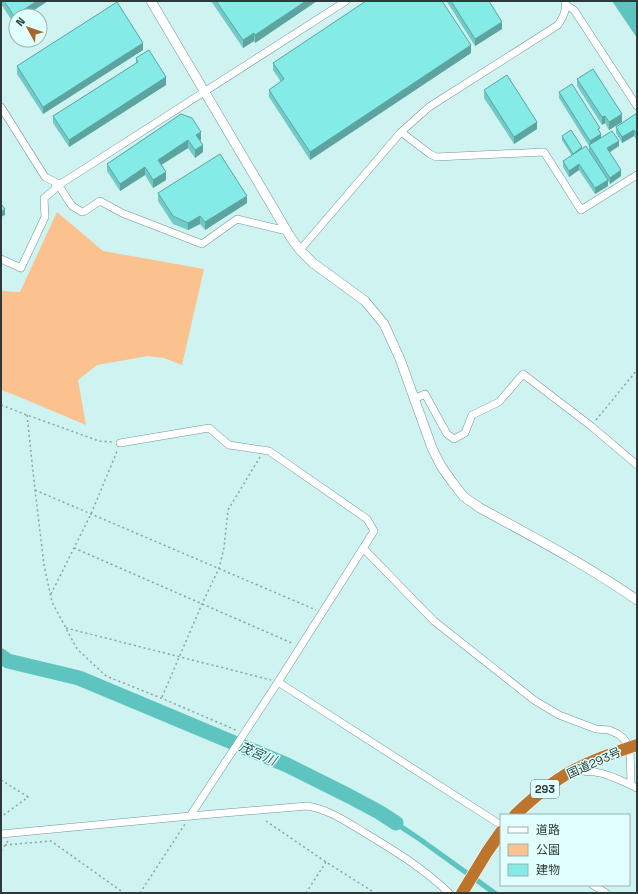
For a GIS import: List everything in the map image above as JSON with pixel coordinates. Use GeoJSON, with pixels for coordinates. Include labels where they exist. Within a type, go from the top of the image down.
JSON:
{"type":"FeatureCollection","features":[{"type":"Feature","properties":{"kind":"highway","name":"国道293号"},"geometry":{"type":"LineString","coordinates":[[516,814],[540,792],[559,778],[583,765],[634,746]]}},
{"type":"Feature","properties":{"kind":"highway"},"geometry":{"type":"LineString","coordinates":[[462,893],[500,833]]}},
{"type":"Feature","properties":{"kind":"street"},"geometry":{"type":"LineString","coordinates":[[151,1],[287,231],[300,250],[322,270],[366,301],[384,324],[400,359],[432,448],[453,483],[464,497],[480,508],[592,570],[637,600]]}},
{"type":"Feature","properties":{"kind":"street"},"geometry":{"type":"LineString","coordinates":[[57,183],[62,183],[346,1]]}},
{"type":"Feature","properties":{"kind":"street"},"geometry":{"type":"LineString","coordinates":[[566,3],[574,10],[637,106]]}},
{"type":"Feature","properties":{"kind":"street"},"geometry":{"type":"LineString","coordinates":[[300,250],[401,132],[429,107],[558,25],[564,16],[566,3]]}},
{"type":"Feature","properties":{"kind":"street"},"geometry":{"type":"LineString","coordinates":[[1,107],[45,177],[57,183],[72,206],[82,212],[100,201],[122,213],[202,244],[237,219],[287,231]]}},
{"type":"Feature","properties":{"kind":"street"},"geometry":{"type":"LineString","coordinates":[[401,132],[436,157],[544,152],[581,210],[637,175]]}},
{"type":"Feature","properties":{"kind":"street"},"geometry":{"type":"LineString","coordinates":[[1,259],[21,268],[45,217],[44,198],[54,190],[57,183]]}},
{"type":"Feature","properties":{"kind":"street"},"geometry":{"type":"LineString","coordinates":[[414,399],[425,394],[447,434],[454,439],[465,432],[472,415],[499,402],[523,374],[591,426],[637,465]]}},
{"type":"Feature","properties":{"kind":"street"},"geometry":{"type":"LineString","coordinates":[[120,443],[209,428],[230,445],[269,451],[367,519],[374,531],[278,682],[190,816]]}},
{"type":"Feature","properties":{"kind":"street"},"geometry":{"type":"LineString","coordinates":[[363,548],[434,621],[534,700],[559,715],[596,729],[609,730],[618,734],[634,746],[634,787],[610,775],[584,772],[583,765]]}},
{"type":"Feature","properties":{"kind":"street"},"geometry":{"type":"LineString","coordinates":[[278,682],[500,824]]}},
{"type":"Feature","properties":{"kind":"street"},"geometry":{"type":"LineString","coordinates":[[1,834],[190,816],[307,806],[316,807],[344,821],[401,854],[421,868],[449,893]]}},
{"type":"Feature","properties":{"kind":"street"},"geometry":{"type":"LineString","coordinates":[[595,886],[606,893]]}},
{"type":"Feature","properties":{"kind":"path"},"geometry":{"type":"LineString","coordinates":[[591,426],[637,370]]}},
{"type":"Feature","properties":{"kind":"path"},"geometry":{"type":"LineString","coordinates":[[1,405],[99,441],[120,443],[91,514],[50,595]]}},
{"type":"Feature","properties":{"kind":"path"},"geometry":{"type":"LineString","coordinates":[[27,415],[44,565],[50,595],[52,602],[77,649],[106,676],[162,698],[243,734]]}},
{"type":"Feature","properties":{"kind":"path"},"geometry":{"type":"LineString","coordinates":[[162,698],[219,568],[224,548],[228,510],[264,450]]}},
{"type":"Feature","properties":{"kind":"path"},"geometry":{"type":"LineString","coordinates":[[35,490],[322,612]]}},
{"type":"Feature","properties":{"kind":"path"},"geometry":{"type":"LineString","coordinates":[[74,548],[300,647]]}},
{"type":"Feature","properties":{"kind":"path"},"geometry":{"type":"LineString","coordinates":[[66,628],[278,682]]}},
{"type":"Feature","properties":{"kind":"path"},"geometry":{"type":"LineString","coordinates":[[1,780],[28,797],[1,817]]}},
{"type":"Feature","properties":{"kind":"path"},"geometry":{"type":"LineString","coordinates":[[140,893],[190,816]]}},
{"type":"Feature","properties":{"kind":"path"},"geometry":{"type":"LineString","coordinates":[[266,821],[375,893]]}},
{"type":"Feature","properties":{"kind":"path"},"geometry":{"type":"LineString","coordinates":[[1,851],[13,833]]}},
{"type":"Feature","properties":{"kind":"path"},"geometry":{"type":"LineString","coordinates":[[5,845],[51,841],[124,893]]}},
{"type":"Feature","properties":{"kind":"path"},"geometry":{"type":"LineString","coordinates":[[306,893],[326,862]]}},
{"type":"Feature","properties":{"kind":"green space"},"geometry":{"type":"Polygon","coordinates":[[[57,212],[103,251],[204,269],[182,365],[164,358],[148,356],[97,365],[78,380],[86,425],[1,390],[1,291],[20,292],[57,212]]]}},
{"type":"Feature","properties":{"kind":"water"},"geometry":{"type":"Polygon","coordinates":[[[612,1],[637,1],[637,38],[612,1]]]}},
{"type":"Feature","properties":{"kind":"water"},"geometry":{"type":"Polygon","coordinates":[[[381,810],[499,893],[490,893],[418,841],[378,815],[381,810]]]}},
{"type":"Feature","properties":{"kind":"building"},"geometry":{"type":"Polygon","coordinates":[[[4,1],[37,1],[26,8],[9,8],[4,1]]]}},
{"type":"Feature","properties":{"kind":"building"},"geometry":{"type":"Polygon","coordinates":[[[216,1],[306,1],[255,35],[254,33],[243,40],[216,1]]]}},
{"type":"Feature","properties":{"kind":"building"},"geometry":{"type":"Polygon","coordinates":[[[366,1],[442,1],[471,45],[310,152],[269,90],[284,79],[273,63],[366,1]]]}},
{"type":"Feature","properties":{"kind":"building"},"geometry":{"type":"Polygon","coordinates":[[[451,1],[489,1],[502,22],[475,39],[451,1]]]}},
{"type":"Feature","properties":{"kind":"building"},"geometry":{"type":"Polygon","coordinates":[[[117,2],[143,43],[43,107],[17,66],[45,48],[48,48],[48,46],[117,2]]]}},
{"type":"Feature","properties":{"kind":"building"},"geometry":{"type":"Polygon","coordinates":[[[149,50],[166,77],[69,140],[53,116],[138,62],[136,58],[149,50]]]}},
{"type":"Feature","properties":{"kind":"building"},"geometry":{"type":"Polygon","coordinates":[[[593,69],[622,114],[609,122],[605,116],[602,117],[577,79],[593,69]]]}},
{"type":"Feature","properties":{"kind":"building"},"geometry":{"type":"Polygon","coordinates":[[[507,75],[537,122],[514,137],[484,90],[507,75]]]}},
{"type":"Feature","properties":{"kind":"building"},"geometry":{"type":"Polygon","coordinates":[[[572,84],[600,128],[598,129],[601,134],[590,141],[559,92],[572,84]]]}},
{"type":"Feature","properties":{"kind":"building"},"geometry":{"type":"Polygon","coordinates":[[[637,113],[637,135],[634,130],[622,137],[616,127],[637,113]]]}},
{"type":"Feature","properties":{"kind":"building"},"geometry":{"type":"Polygon","coordinates":[[[181,114],[192,118],[201,132],[196,135],[203,145],[195,150],[188,140],[158,160],[166,172],[153,180],[145,167],[120,184],[107,164],[181,114]]]}},
{"type":"Feature","properties":{"kind":"building"},"geometry":{"type":"Polygon","coordinates":[[[571,130],[582,147],[573,154],[562,136],[571,130]]]}},
{"type":"Feature","properties":{"kind":"building"},"geometry":{"type":"Polygon","coordinates":[[[612,131],[619,141],[607,148],[621,170],[610,178],[589,145],[612,131]]]}},
{"type":"Feature","properties":{"kind":"building"},"geometry":{"type":"Polygon","coordinates":[[[586,146],[608,180],[595,188],[579,164],[569,171],[563,161],[586,146]]]}},
{"type":"Feature","properties":{"kind":"building"},"geometry":{"type":"Polygon","coordinates":[[[220,154],[247,196],[205,222],[200,216],[188,223],[173,216],[158,193],[220,154]]]}},
{"type":"Feature","properties":{"kind":"building"},"geometry":{"type":"Polygon","coordinates":[[[1,204],[5,209],[1,212],[1,204]]]}},
{"type":"Feature","properties":{"kind":"waterway","name":"茂宮川"},"geometry":{"type":"LineString","coordinates":[[1,656],[8,661],[79,678],[287,765],[349,796],[396,823]]}}]}
